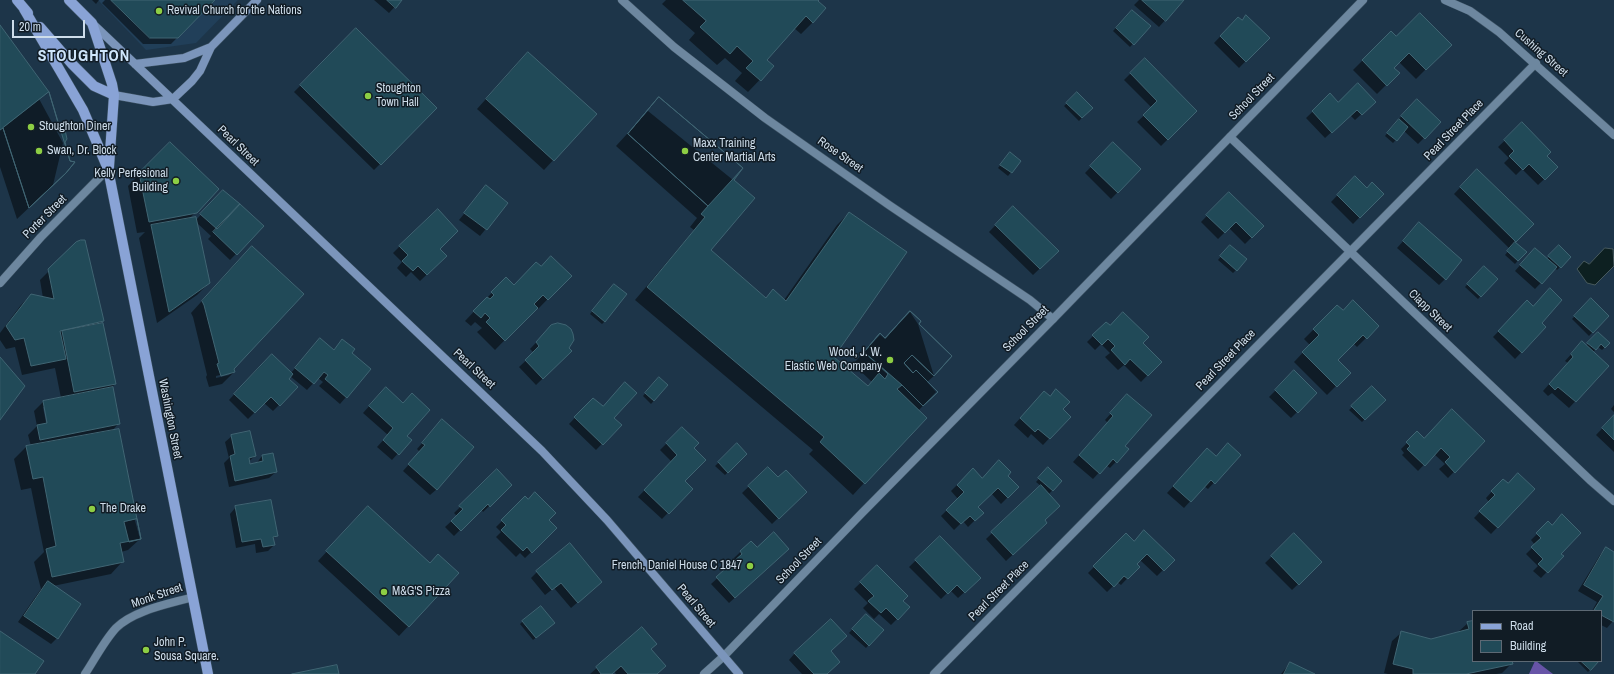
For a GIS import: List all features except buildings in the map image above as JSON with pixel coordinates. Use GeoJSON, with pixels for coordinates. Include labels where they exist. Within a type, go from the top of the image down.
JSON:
{"type":"FeatureCollection","features":[{"type":"Feature","properties":{"kind":"main road","name":"Washington Street"},"geometry":{"type":"LineString","coordinates":[[17,0],[72,64],[94,86],[114,95]]}},
{"type":"Feature","properties":{"kind":"main road","name":"Washington Street"},"geometry":{"type":"LineString","coordinates":[[69,0],[92,23],[112,84],[114,95],[108,169]]}},
{"type":"Feature","properties":{"kind":"main road"},"geometry":{"type":"LineString","coordinates":[[114,95],[152,102],[173,99],[196,76],[211,47],[257,0]]}},
{"type":"Feature","properties":{"kind":"main road","name":"Washington Street"},"geometry":{"type":"LineString","coordinates":[[24,9],[83,110],[108,169],[208,674]]}},
{"type":"Feature","properties":{"kind":"main road","name":"Pearl Street"},"geometry":{"type":"LineString","coordinates":[[92,23],[301,223],[477,388],[553,463],[607,520],[739,674]]}},
{"type":"Feature","properties":{"kind":"main road"},"geometry":{"type":"LineString","coordinates":[[135,64],[184,58],[211,47]]}},
{"type":"Feature","properties":{"kind":"street","name":"Rose Street"},"geometry":{"type":"LineString","coordinates":[[622,0],[674,47],[765,118],[889,205],[1030,300],[1053,319]]}},
{"type":"Feature","properties":{"kind":"street","name":"School Street"},"geometry":{"type":"LineString","coordinates":[[704,674],[724,656],[1364,0]]}},
{"type":"Feature","properties":{"kind":"street","name":"Cushing Street"},"geometry":{"type":"LineString","coordinates":[[1445,0],[1470,11],[1499,32],[1536,63],[1614,135]]}},
{"type":"Feature","properties":{"kind":"street","name":"Pearl Street Place"},"geometry":{"type":"LineString","coordinates":[[934,674],[1536,63]]}},
{"type":"Feature","properties":{"kind":"street","name":"Clapp Street"},"geometry":{"type":"LineString","coordinates":[[1230,137],[1591,481],[1614,501]]}},
{"type":"Feature","properties":{"kind":"street","name":"Porter Street"},"geometry":{"type":"LineString","coordinates":[[0,282],[41,237],[108,169]]}},
{"type":"Feature","properties":{"kind":"street","name":"Monk Street"},"geometry":{"type":"LineString","coordinates":[[85,674],[109,637],[124,622],[156,607],[193,597]]}},
{"type":"Feature","properties":{"kind":"shaded area"},"geometry":{"type":"Polygon","coordinates":[[[98,0],[238,0],[196,43],[146,50],[98,0]]]}},
{"type":"Feature","properties":{"kind":"shaded area"},"geometry":{"type":"Polygon","coordinates":[[[1605,248],[1613,249],[1614,266],[1595,285],[1587,283],[1577,269],[1584,261],[1589,264],[1605,248]]]}},
{"type":"Feature","properties":{"kind":"shaded area"},"geometry":{"type":"Polygon","coordinates":[[[1535,662],[1537,662],[1553,674],[1529,674],[1535,662]]]}},
{"type":"Feature","properties":{"kind":"place","name":"Revival Church for the Nations"},"geometry":{"type":"Point","coordinates":[159,11]}},
{"type":"Feature","properties":{"kind":"place","name":"Stoughton Town Hall"},"geometry":{"type":"Point","coordinates":[368,96]}},
{"type":"Feature","properties":{"kind":"place","name":"Stoughton Diner"},"geometry":{"type":"Point","coordinates":[31,127]}},
{"type":"Feature","properties":{"kind":"place","name":"Swan, Dr. Block"},"geometry":{"type":"Point","coordinates":[39,151]}},
{"type":"Feature","properties":{"kind":"place","name":"Maxx Training Center Martial Arts"},"geometry":{"type":"Point","coordinates":[685,151]}},
{"type":"Feature","properties":{"kind":"place","name":"Kelly Perfesional Building"},"geometry":{"type":"Point","coordinates":[176,181]}},
{"type":"Feature","properties":{"kind":"place","name":"Wood, J. W. Elastic Web Company"},"geometry":{"type":"Point","coordinates":[890,360]}},
{"type":"Feature","properties":{"kind":"place","name":"The Drake"},"geometry":{"type":"Point","coordinates":[92,509]}},
{"type":"Feature","properties":{"kind":"place","name":"French, Daniel House C 1847"},"geometry":{"type":"Point","coordinates":[750,566]}},
{"type":"Feature","properties":{"kind":"place","name":"M&G'S Pizza"},"geometry":{"type":"Point","coordinates":[384,592]}},
{"type":"Feature","properties":{"kind":"place","name":"John P. Sousa Square."},"geometry":{"type":"Point","coordinates":[146,650]}},
{"type":"Feature","properties":{"kind":"district","name":"STOUGHTON"},"geometry":{"type":"Point","coordinates":[84,57]}}]}
